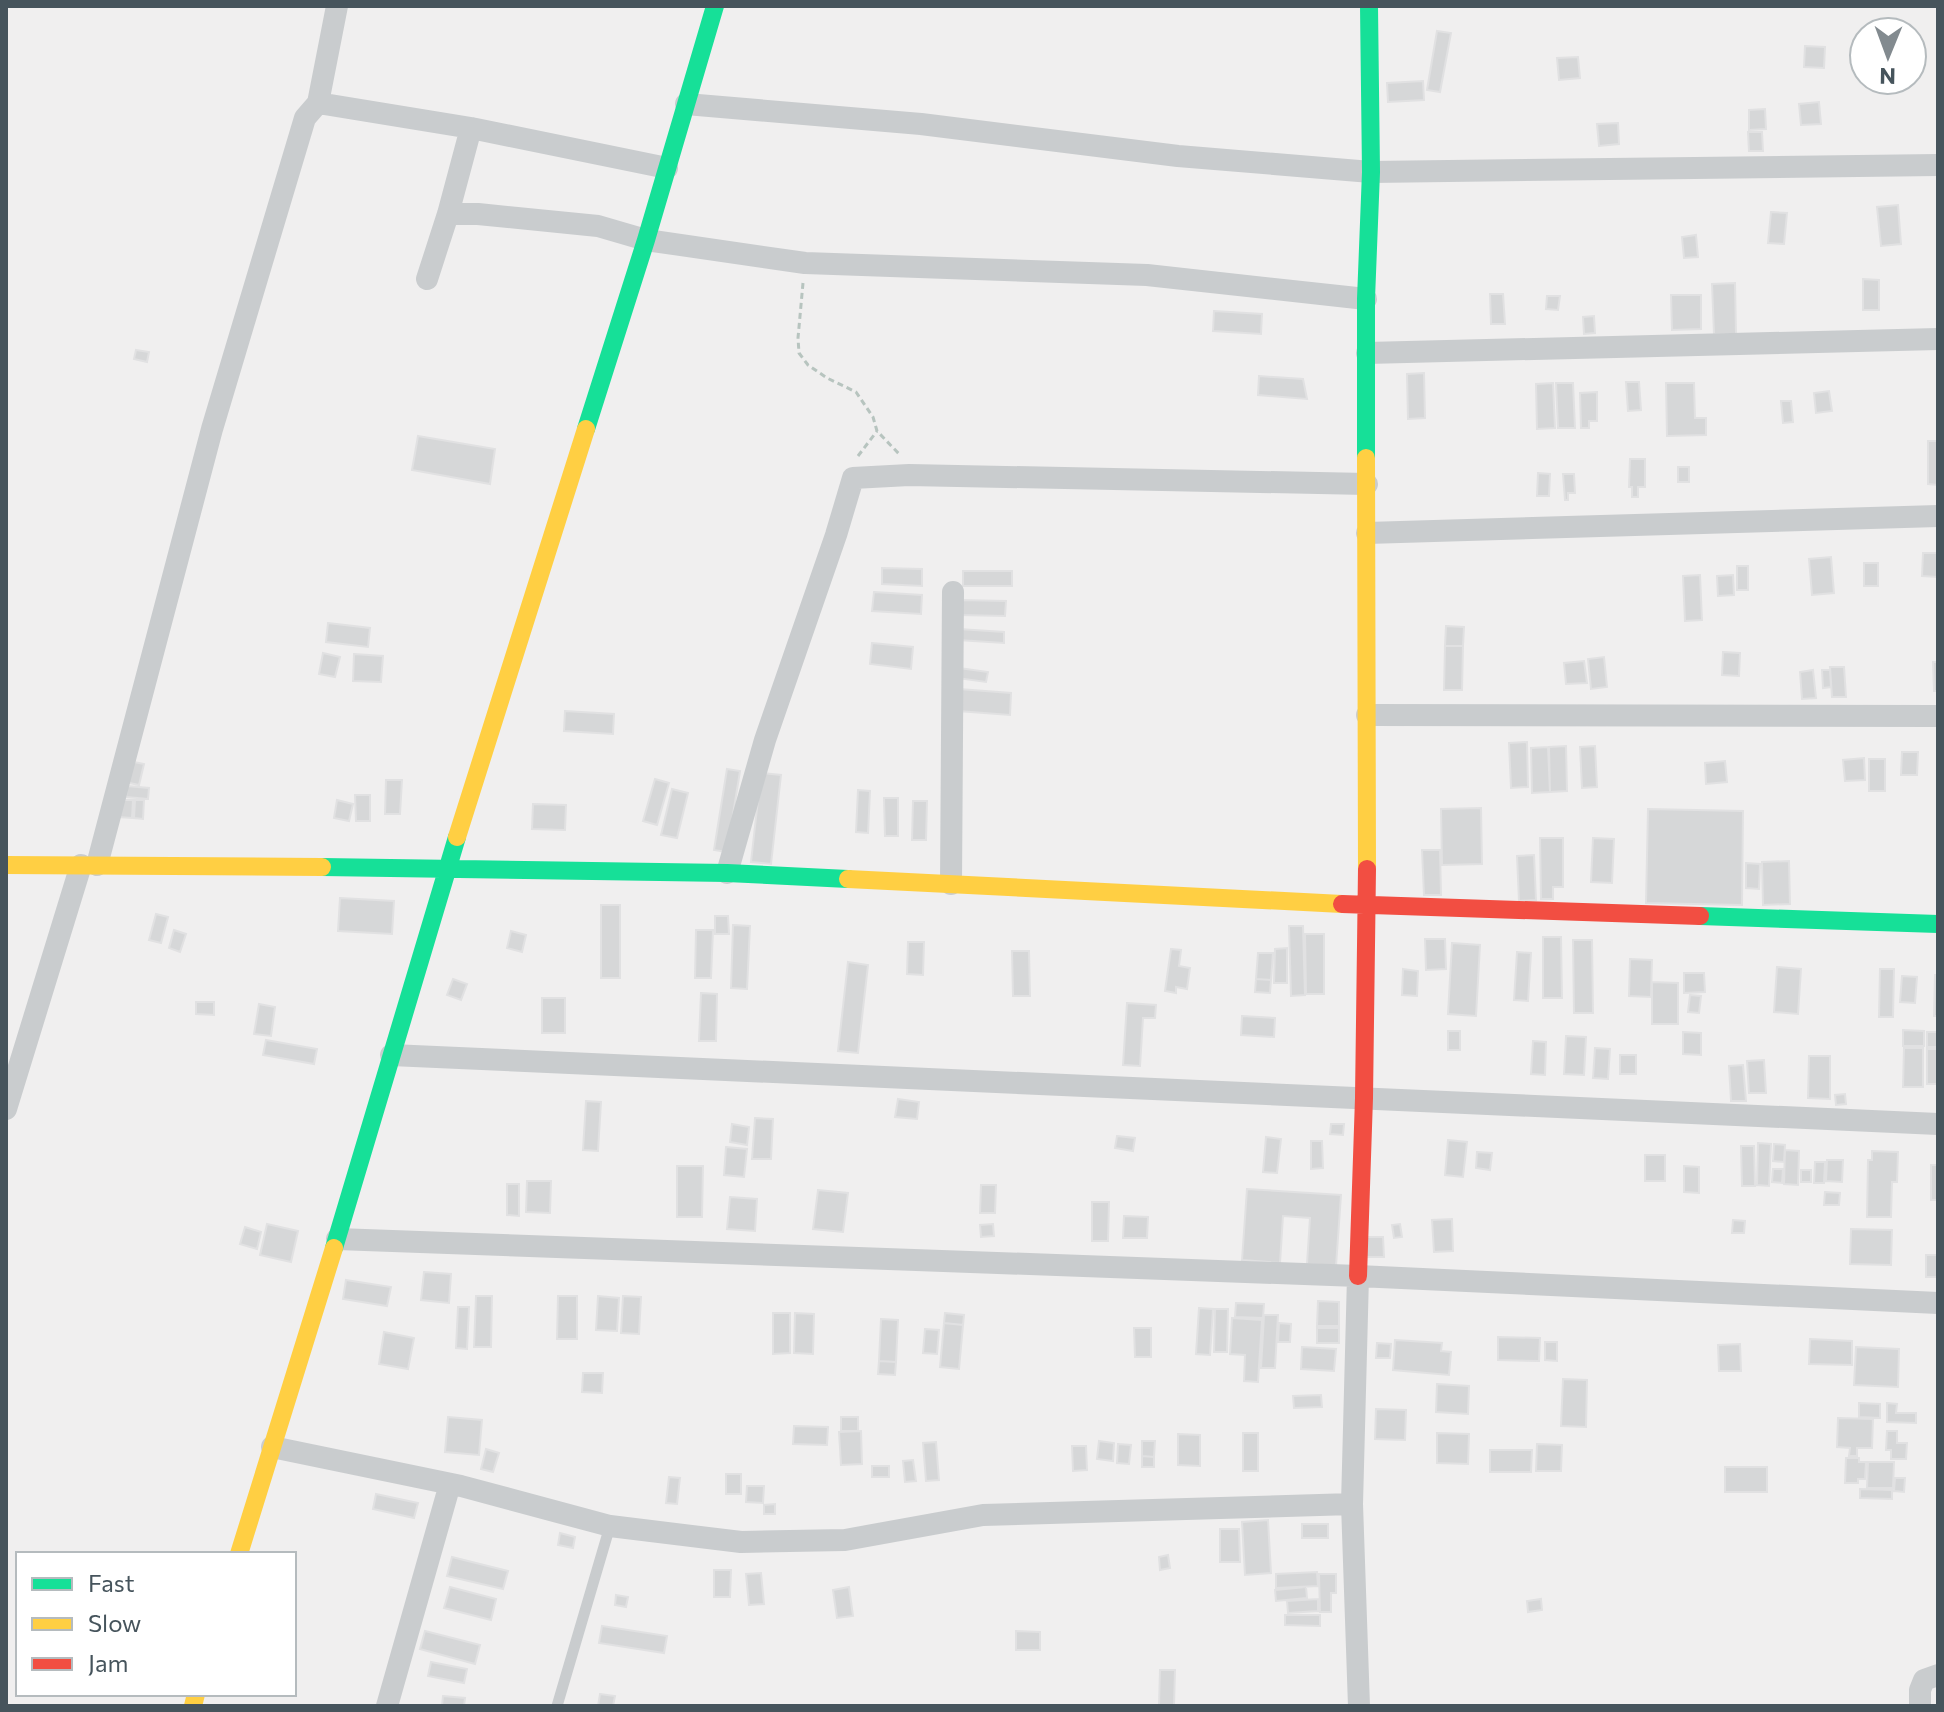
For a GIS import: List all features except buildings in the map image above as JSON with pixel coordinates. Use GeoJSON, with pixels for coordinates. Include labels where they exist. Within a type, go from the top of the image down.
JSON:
{"type":"FeatureCollection","features":[{"type":"Feature","properties":{"kind":"street"},"geometry":{"type":"LineString","coordinates":[[6,1109],[89,865],[212,429],[305,118],[318,103],[337,6]]}},
{"type":"Feature","properties":{"kind":"street"},"geometry":{"type":"LineString","coordinates":[[240,1552],[447,868],[646,240],[715,6]]}},
{"type":"Feature","properties":{"kind":"street"},"geometry":{"type":"LineString","coordinates":[[1359,1706],[1352,1504],[1367,905],[1369,6]]}},
{"type":"Feature","properties":{"kind":"street"},"geometry":{"type":"LineString","coordinates":[[318,103],[471,128],[667,168]]}},
{"type":"Feature","properties":{"kind":"street"},"geometry":{"type":"LineString","coordinates":[[686,104],[921,124],[1178,156],[1371,172],[1938,165]]}},
{"type":"Feature","properties":{"kind":"street"},"geometry":{"type":"LineString","coordinates":[[427,279],[471,128]]}},
{"type":"Feature","properties":{"kind":"street"},"geometry":{"type":"LineString","coordinates":[[448,214],[491,215],[598,226],[646,240],[805,263],[1147,275],[1366,299]]}},
{"type":"Feature","properties":{"kind":"street"},"geometry":{"type":"LineString","coordinates":[[1367,353],[1938,339]]}},
{"type":"Feature","properties":{"kind":"street"},"geometry":{"type":"LineString","coordinates":[[727,873],[765,740],[853,478],[909,475],[1367,484]]}},
{"type":"Feature","properties":{"kind":"street"},"geometry":{"type":"LineString","coordinates":[[1367,533],[1938,516]]}},
{"type":"Feature","properties":{"kind":"street"},"geometry":{"type":"LineString","coordinates":[[951,884],[953,592]]}},
{"type":"Feature","properties":{"kind":"street"},"geometry":{"type":"LineString","coordinates":[[1367,715],[1938,716]]}},
{"type":"Feature","properties":{"kind":"street"},"geometry":{"type":"LineString","coordinates":[[6,865],[727,873],[1367,905],[1938,924]]}},
{"type":"Feature","properties":{"kind":"street"},"geometry":{"type":"LineString","coordinates":[[391,1055],[1938,1124]]}},
{"type":"Feature","properties":{"kind":"street"},"geometry":{"type":"LineString","coordinates":[[337,1239],[1358,1276],[1938,1303]]}},
{"type":"Feature","properties":{"kind":"street"},"geometry":{"type":"LineString","coordinates":[[272,1447],[450,1484],[610,1526],[741,1542],[845,1540],[983,1515],[1352,1504]]}},
{"type":"Feature","properties":{"kind":"street"},"geometry":{"type":"LineString","coordinates":[[387,1706],[450,1484]]}},
{"type":"Feature","properties":{"kind":"street"},"geometry":{"type":"LineString","coordinates":[[1920,1706],[1920,1690],[1924,1680],[1938,1675]]}},
{"type":"Feature","properties":{"kind":"lane"},"geometry":{"type":"LineString","coordinates":[[557,1706],[610,1526]]}},
{"type":"Feature","properties":{"kind":"path"},"geometry":{"type":"LineString","coordinates":[[805,263],[799,353],[808,365],[856,392],[873,417],[877,431],[899,452],[909,475]]}},
{"type":"Feature","properties":{"kind":"path"},"geometry":{"type":"LineString","coordinates":[[853,478],[856,459],[877,431]]}},
{"type":"Feature","properties":{"kind":"traffic: fast"},"geometry":{"type":"LineString","coordinates":[[586,429],[715,6]]}},
{"type":"Feature","properties":{"kind":"traffic: fast"},"geometry":{"type":"LineString","coordinates":[[1366,458],[1366,299],[1371,172],[1369,6]]}},
{"type":"Feature","properties":{"kind":"traffic: fast"},"geometry":{"type":"LineString","coordinates":[[334,1248],[457,837]]}},
{"type":"Feature","properties":{"kind":"traffic: fast"},"geometry":{"type":"LineString","coordinates":[[322,867],[727,873],[848,879]]}},
{"type":"Feature","properties":{"kind":"traffic: fast"},"geometry":{"type":"LineString","coordinates":[[1700,916],[1938,924]]}},
{"type":"Feature","properties":{"kind":"traffic: slow"},"geometry":{"type":"LineString","coordinates":[[457,837],[586,429]]}},
{"type":"Feature","properties":{"kind":"traffic: slow"},"geometry":{"type":"LineString","coordinates":[[1366,458],[1367,869]]}},
{"type":"Feature","properties":{"kind":"traffic: slow"},"geometry":{"type":"LineString","coordinates":[[6,865],[322,867]]}},
{"type":"Feature","properties":{"kind":"traffic: slow"},"geometry":{"type":"LineString","coordinates":[[848,879],[1342,904]]}},
{"type":"Feature","properties":{"kind":"traffic: slow"},"geometry":{"type":"LineString","coordinates":[[240,1552],[334,1248]]}},
{"type":"Feature","properties":{"kind":"traffic: slow"},"geometry":{"type":"LineString","coordinates":[[193,1706],[196,1696]]}},
{"type":"Feature","properties":{"kind":"traffic: jam"},"geometry":{"type":"LineString","coordinates":[[1358,1276],[1367,869]]}},
{"type":"Feature","properties":{"kind":"traffic: jam"},"geometry":{"type":"LineString","coordinates":[[1342,904],[1700,916]]}}]}
